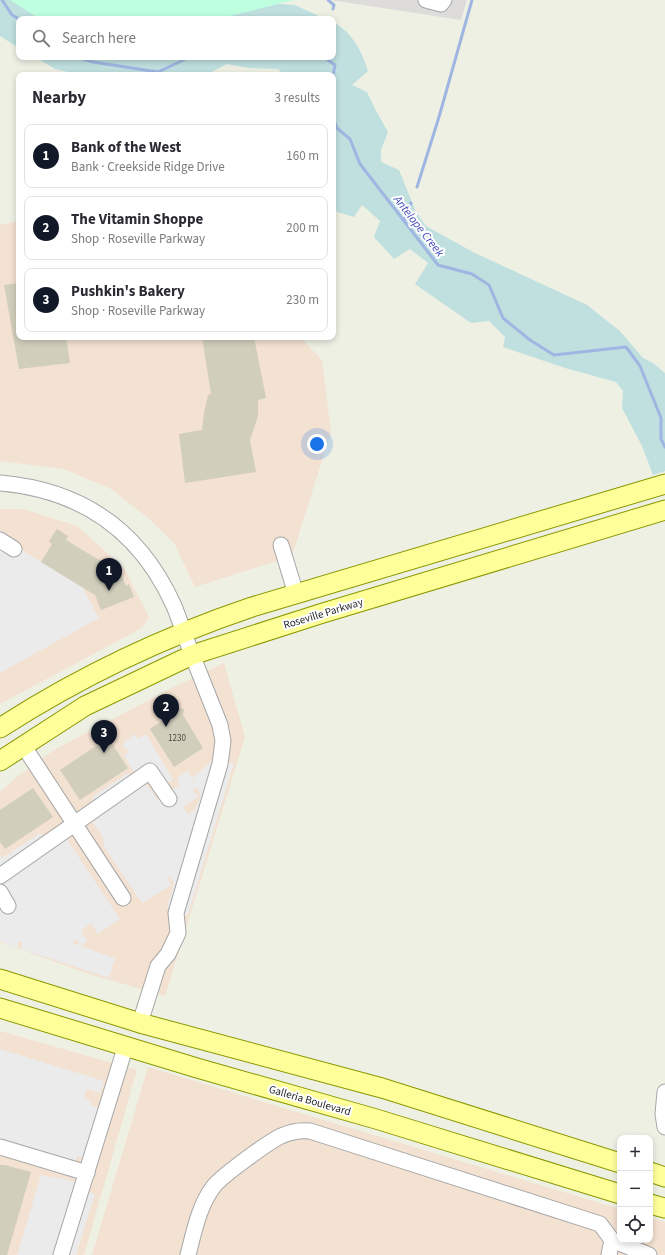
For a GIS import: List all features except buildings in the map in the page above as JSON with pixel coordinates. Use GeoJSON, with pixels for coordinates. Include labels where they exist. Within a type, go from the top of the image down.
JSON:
{"type":"FeatureCollection","features":[{"type":"Feature","properties":{"kind":"main road"},"geometry":{"type":"LineString","coordinates":[[0,728],[67,687],[184,631],[252,607],[592,507],[665,484]]}},
{"type":"Feature","properties":{"kind":"main road","name":"Roseville Parkway"},"geometry":{"type":"LineString","coordinates":[[0,761],[85,706],[192,655],[295,622],[665,510]]}},
{"type":"Feature","properties":{"kind":"main road"},"geometry":{"type":"LineString","coordinates":[[0,979],[140,1023],[382,1088],[617,1162]]}},
{"type":"Feature","properties":{"kind":"main road","name":"Galleria Boulevard"},"geometry":{"type":"LineString","coordinates":[[0,1008],[126,1045],[197,1068],[376,1119],[617,1193]]}},
{"type":"Feature","properties":{"kind":"main road"},"geometry":{"type":"LineString","coordinates":[[126,1045],[133,1038],[142,1037],[250,1064],[275,1060]]}},
{"type":"Feature","properties":{"kind":"main road"},"geometry":{"type":"LineString","coordinates":[[653,1205],[665,1208]]}},
{"type":"Feature","properties":{"kind":"street"},"geometry":{"type":"LineString","coordinates":[[426,0],[441,4],[444,0]]}},
{"type":"Feature","properties":{"kind":"street"},"geometry":{"type":"LineString","coordinates":[[0,483],[49,491],[88,508],[114,524],[146,559],[173,605],[220,725],[224,741],[220,764],[176,913],[178,932],[168,954],[158,966],[140,1023]]}},
{"type":"Feature","properties":{"kind":"street"},"geometry":{"type":"LineString","coordinates":[[0,540],[14,549]]}},
{"type":"Feature","properties":{"kind":"street"},"geometry":{"type":"LineString","coordinates":[[281,545],[296,594]]}},
{"type":"Feature","properties":{"kind":"street"},"geometry":{"type":"LineString","coordinates":[[23,745],[73,824],[123,898]]}},
{"type":"Feature","properties":{"kind":"street"},"geometry":{"type":"LineString","coordinates":[[0,876],[150,771],[169,799]]}},
{"type":"Feature","properties":{"kind":"street"},"geometry":{"type":"LineString","coordinates":[[0,892],[8,906]]}},
{"type":"Feature","properties":{"kind":"street"},"geometry":{"type":"LineString","coordinates":[[62,1255],[126,1045]]}},
{"type":"Feature","properties":{"kind":"street"},"geometry":{"type":"LineString","coordinates":[[665,1092],[663,1114],[665,1127]]}},
{"type":"Feature","properties":{"kind":"street"},"geometry":{"type":"LineString","coordinates":[[188,1255],[200,1214],[213,1187],[223,1176],[280,1136],[298,1130],[310,1131],[600,1224],[610,1248],[649,1255]]}},
{"type":"Feature","properties":{"kind":"street"},"geometry":{"type":"LineString","coordinates":[[0,1147],[87,1173]]}},
{"type":"Feature","properties":{"kind":"shaded area"},"geometry":{"type":"Polygon","coordinates":[[[0,0],[33,0],[57,16],[16,16],[16,46],[0,36],[0,0]]]}},
{"type":"Feature","properties":{"kind":"shaded area"},"geometry":{"type":"Polygon","coordinates":[[[330,0],[467,0],[461,20],[330,0]]]}},
{"type":"Feature","properties":{"kind":"shaded area"},"geometry":{"type":"Polygon","coordinates":[[[266,3],[295,5],[319,16],[222,16],[266,3]]]}},
{"type":"Feature","properties":{"kind":"shaded area"},"geometry":{"type":"Polygon","coordinates":[[[336,24],[340,26],[351,37],[359,49],[368,71],[352,85],[367,92],[388,132],[381,150],[381,162],[399,170],[416,212],[426,226],[473,252],[587,305],[620,331],[643,358],[653,363],[665,373],[665,471],[653,475],[642,446],[622,408],[623,391],[616,382],[565,368],[503,347],[505,337],[489,321],[471,323],[415,284],[428,263],[410,249],[394,259],[374,237],[380,221],[362,205],[354,217],[337,212],[336,72],[281,72],[278,69],[248,68],[227,64],[212,72],[68,72],[55,69],[40,60],[336,60],[336,24]]]}},
{"type":"Feature","properties":{"kind":"shaded area"},"geometry":{"type":"Polygon","coordinates":[[[16,222],[16,340],[303,340],[322,360],[331,432],[292,556],[195,587],[174,543],[147,517],[111,489],[64,469],[0,461],[0,225],[16,222]]]}},
{"type":"Feature","properties":{"kind":"shaded area"},"geometry":{"type":"Polygon","coordinates":[[[0,509],[23,509],[77,526],[124,568],[149,617],[142,628],[0,704],[0,509]]]}},
{"type":"Feature","properties":{"kind":"shaded area"},"geometry":{"type":"Polygon","coordinates":[[[6,540],[83,588],[99,618],[0,673],[0,551],[6,540]]]}},
{"type":"Feature","properties":{"kind":"shaded area"},"geometry":{"type":"Polygon","coordinates":[[[224,663],[245,737],[165,996],[89,974],[0,942],[0,792],[17,777],[54,750],[172,688],[224,663]]]}},
{"type":"Feature","properties":{"kind":"shaded area"},"geometry":{"type":"Polygon","coordinates":[[[135,734],[138,739],[146,734],[173,780],[160,787],[142,768],[134,772],[124,755],[130,751],[122,746],[126,740],[135,734]]]}},
{"type":"Feature","properties":{"kind":"shaded area"},"geometry":{"type":"Polygon","coordinates":[[[213,757],[234,763],[188,915],[167,908],[174,883],[169,876],[167,878],[172,885],[142,903],[105,848],[102,836],[86,813],[97,805],[92,797],[128,773],[133,781],[147,785],[157,799],[180,784],[177,778],[188,771],[196,783],[193,777],[210,763],[213,757]],[[197,787],[193,790],[198,797],[183,807],[188,814],[195,809],[201,795],[197,787]]]}},
{"type":"Feature","properties":{"kind":"shaded area"},"geometry":{"type":"Polygon","coordinates":[[[60,829],[120,919],[98,934],[91,924],[81,930],[87,941],[80,946],[115,958],[109,978],[21,949],[23,942],[19,941],[17,948],[0,941],[0,855],[2,858],[40,833],[46,839],[60,829]],[[76,939],[72,943],[80,946],[76,939]]]}},
{"type":"Feature","properties":{"kind":"shaded area"},"geometry":{"type":"Polygon","coordinates":[[[0,1031],[137,1070],[84,1255],[0,1255],[0,1031]]]}},
{"type":"Feature","properties":{"kind":"shaded area"},"geometry":{"type":"Polygon","coordinates":[[[0,1049],[104,1081],[100,1093],[87,1089],[84,1098],[91,1101],[90,1105],[100,1108],[84,1159],[77,1156],[75,1162],[0,1139],[0,1049]]]}},
{"type":"Feature","properties":{"kind":"shaded area"},"geometry":{"type":"Polygon","coordinates":[[[148,1067],[617,1208],[617,1243],[653,1243],[653,1219],[665,1222],[665,1255],[92,1255],[148,1067]]]}},
{"type":"Feature","properties":{"kind":"shaded area"},"geometry":{"type":"Polygon","coordinates":[[[41,1175],[61,1178],[77,1183],[87,1192],[95,1194],[76,1255],[17,1255],[41,1175]]]}},
{"type":"Feature","properties":{"kind":"green space"},"geometry":{"type":"Polygon","coordinates":[[[10,0],[294,0],[230,16],[35,16],[10,0]]]}},
{"type":"Feature","properties":{"kind":"waterway","name":"Antelope Creek"},"geometry":{"type":"LineString","coordinates":[[2,0],[12,15],[16,17]]}},
{"type":"Feature","properties":{"kind":"waterway"},"geometry":{"type":"LineString","coordinates":[[328,0],[334,5],[333,9]]}},
{"type":"Feature","properties":{"kind":"waterway"},"geometry":{"type":"LineString","coordinates":[[417,187],[439,117],[472,0]]}},
{"type":"Feature","properties":{"kind":"waterway","name":"Antelope Creek"},"geometry":{"type":"LineString","coordinates":[[86,60],[158,72]]}},
{"type":"Feature","properties":{"kind":"waterway","name":"Antelope Creek"},"geometry":{"type":"LineString","coordinates":[[158,72],[184,60]]}},
{"type":"Feature","properties":{"kind":"waterway","name":"Antelope Creek"},"geometry":{"type":"LineString","coordinates":[[328,60],[335,65],[334,72]]}},
{"type":"Feature","properties":{"kind":"waterway","name":"Antelope Creek"},"geometry":{"type":"LineString","coordinates":[[336,126],[350,139],[360,164],[438,265],[472,274],[489,285],[503,318],[530,340],[554,355],[626,347],[640,366],[661,418],[661,439],[665,447]]}},
{"type":"Feature","properties":{"kind":"waterway"},"geometry":{"type":"LineString","coordinates":[[404,221],[411,203]]}},
{"type":"Feature","properties":{"kind":"place","name":"Bank of the West"},"geometry":{"type":"Point","coordinates":[109,591]}},
{"type":"Feature","properties":{"kind":"place","name":"The Vitamin Shoppe"},"geometry":{"type":"Point","coordinates":[166,727]}},
{"type":"Feature","properties":{"kind":"place","name":"Pushkin's Bakery"},"geometry":{"type":"Point","coordinates":[104,753]}}]}
